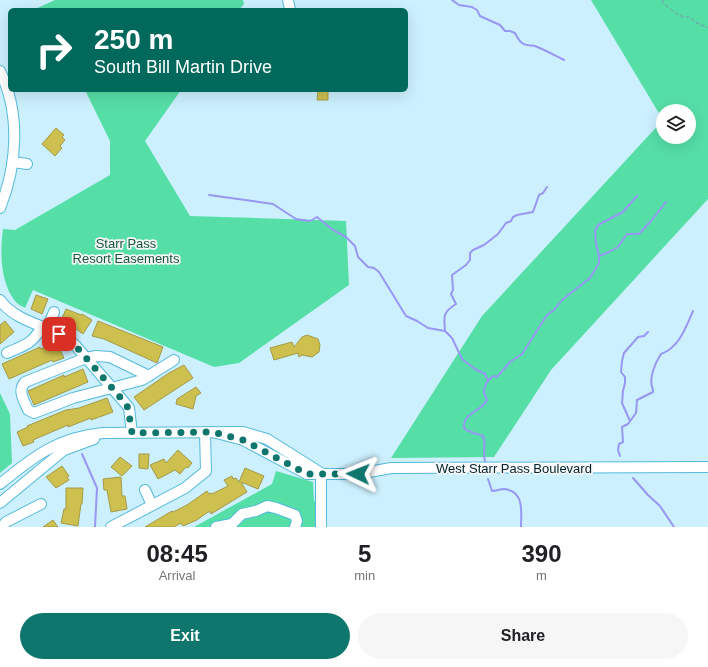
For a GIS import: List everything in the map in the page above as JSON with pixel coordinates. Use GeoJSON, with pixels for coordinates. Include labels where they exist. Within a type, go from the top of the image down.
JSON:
{"type":"FeatureCollection","features":[{"type":"Feature","properties":{"kind":"street"},"geometry":{"type":"LineString","coordinates":[[0,72],[10,102],[13,117],[14,147],[9,181],[0,208]]}},
{"type":"Feature","properties":{"kind":"street"},"geometry":{"type":"LineString","coordinates":[[13,162],[27,164]]}},
{"type":"Feature","properties":{"kind":"street"},"geometry":{"type":"LineString","coordinates":[[2,307],[18,316],[68,338],[113,388],[128,408],[132,433]]}},
{"type":"Feature","properties":{"kind":"street"},"geometry":{"type":"LineString","coordinates":[[7,353],[30,343],[44,328],[54,312]]}},
{"type":"Feature","properties":{"kind":"street"},"geometry":{"type":"LineString","coordinates":[[149,376],[110,357],[96,356],[86,358],[25,382],[21,386],[20,391],[28,410],[34,413],[73,398],[142,380],[149,376],[174,360]]}},
{"type":"Feature","properties":{"kind":"street"},"geometry":{"type":"LineString","coordinates":[[111,527],[185,488],[206,471],[209,432]]}},
{"type":"Feature","properties":{"kind":"street","name":"West Starr Pass Boulevard"},"geometry":{"type":"LineString","coordinates":[[0,484],[38,454],[67,440],[90,434],[209,432],[243,440],[307,474],[358,474],[391,468],[708,467]]}},
{"type":"Feature","properties":{"kind":"street","name":"West Starr Pass Boulevard"},"geometry":{"type":"LineString","coordinates":[[0,503],[64,450],[95,438],[113,434]]}},
{"type":"Feature","properties":{"kind":"street"},"geometry":{"type":"LineString","coordinates":[[321,473],[321,527]]}},
{"type":"Feature","properties":{"kind":"street"},"geometry":{"type":"LineString","coordinates":[[145,490],[152,505]]}},
{"type":"Feature","properties":{"kind":"street"},"geometry":{"type":"LineString","coordinates":[[2,527],[6,522],[41,504]]}},
{"type":"Feature","properties":{"kind":"street"},"geometry":{"type":"LineString","coordinates":[[216,527],[232,524],[242,514],[256,511],[267,506],[295,515],[297,521],[294,527]]}},
{"type":"Feature","properties":{"kind":"path"},"geometry":{"type":"LineString","coordinates":[[662,0],[664,4],[677,14],[683,17],[689,17],[695,22],[708,28]]}},
{"type":"Feature","properties":{"kind":"green space"},"geometry":{"type":"Polygon","coordinates":[[[55,0],[243,0],[244,4],[241,8],[37,8],[55,0]]]}},
{"type":"Feature","properties":{"kind":"green space"},"geometry":{"type":"Polygon","coordinates":[[[591,0],[708,0],[708,199],[551,370],[494,457],[391,458],[482,316],[656,128],[656,144],[696,144],[696,104],[656,104],[656,108],[591,0]]]}},
{"type":"Feature","properties":{"kind":"green space","name":"Starr Pass Resort Easements"},"geometry":{"type":"Polygon","coordinates":[[[86,92],[180,92],[145,141],[190,216],[346,221],[349,285],[239,363],[214,367],[33,290],[25,308],[15,301],[6,285],[2,266],[3,229],[15,230],[110,175],[110,141],[86,92]]]}},
{"type":"Feature","properties":{"kind":"green space"},"geometry":{"type":"Polygon","coordinates":[[[0,393],[10,414],[12,463],[0,473],[0,393]]]}},
{"type":"Feature","properties":{"kind":"green space"},"geometry":{"type":"Polygon","coordinates":[[[276,471],[313,482],[314,501],[321,504],[321,527],[194,527],[272,484],[276,471]]]}},
{"type":"Feature","properties":{"kind":"building"},"geometry":{"type":"Polygon","coordinates":[[[318,92],[328,92],[328,100],[317,100],[318,92]]]}},
{"type":"Feature","properties":{"kind":"building"},"geometry":{"type":"Polygon","coordinates":[[[56,128],[64,135],[62,137],[65,140],[60,146],[62,148],[55,156],[42,144],[56,128]]]}},
{"type":"Feature","properties":{"kind":"building"},"geometry":{"type":"Polygon","coordinates":[[[36,295],[48,299],[42,314],[31,309],[36,295]]]}},
{"type":"Feature","properties":{"kind":"building"},"geometry":{"type":"Polygon","coordinates":[[[66,309],[81,315],[82,314],[92,320],[83,334],[72,326],[71,328],[60,323],[66,309]]]}},
{"type":"Feature","properties":{"kind":"building"},"geometry":{"type":"Polygon","coordinates":[[[5,321],[14,332],[0,344],[0,325],[5,321]]]}},
{"type":"Feature","properties":{"kind":"building"},"geometry":{"type":"Polygon","coordinates":[[[98,321],[163,347],[157,363],[104,339],[92,336],[98,321]]]}},
{"type":"Feature","properties":{"kind":"building"},"geometry":{"type":"Polygon","coordinates":[[[307,335],[318,339],[320,345],[319,352],[312,357],[302,355],[299,357],[298,353],[274,360],[270,348],[292,342],[294,347],[302,337],[307,335]]]}},
{"type":"Feature","properties":{"kind":"building"},"geometry":{"type":"Polygon","coordinates":[[[57,343],[64,358],[53,362],[52,360],[9,379],[2,364],[40,347],[41,349],[47,348],[57,343]]]}},
{"type":"Feature","properties":{"kind":"building"},"geometry":{"type":"Polygon","coordinates":[[[184,365],[193,378],[144,410],[134,397],[169,373],[184,365]]]}},
{"type":"Feature","properties":{"kind":"building"},"geometry":{"type":"Polygon","coordinates":[[[83,369],[88,382],[34,405],[28,391],[64,375],[64,377],[83,369]]]}},
{"type":"Feature","properties":{"kind":"building"},"geometry":{"type":"Polygon","coordinates":[[[196,387],[201,393],[196,396],[193,409],[176,404],[177,399],[196,387]]]}},
{"type":"Feature","properties":{"kind":"building"},"geometry":{"type":"Polygon","coordinates":[[[107,398],[113,412],[91,420],[91,418],[68,427],[68,425],[33,440],[34,442],[23,446],[17,432],[28,427],[27,426],[66,410],[79,408],[107,398]]]}},
{"type":"Feature","properties":{"kind":"building"},"geometry":{"type":"Polygon","coordinates":[[[178,450],[192,463],[180,474],[175,470],[158,479],[150,465],[164,459],[166,463],[178,450]]]}},
{"type":"Feature","properties":{"kind":"building"},"geometry":{"type":"Polygon","coordinates":[[[139,454],[149,454],[148,469],[139,468],[139,454]]]}},
{"type":"Feature","properties":{"kind":"building"},"geometry":{"type":"Polygon","coordinates":[[[120,457],[132,466],[122,476],[111,467],[120,457]]]}},
{"type":"Feature","properties":{"kind":"building"},"geometry":{"type":"Polygon","coordinates":[[[62,466],[69,476],[67,477],[69,480],[56,488],[46,477],[62,466]]]}},
{"type":"Feature","properties":{"kind":"building"},"geometry":{"type":"Polygon","coordinates":[[[245,468],[264,476],[258,489],[241,482],[247,492],[211,514],[211,512],[208,512],[197,520],[183,526],[181,523],[174,527],[145,527],[172,511],[173,512],[187,505],[207,491],[209,494],[212,494],[228,486],[224,480],[232,476],[233,479],[236,478],[239,482],[245,468]]]}},
{"type":"Feature","properties":{"kind":"building"},"geometry":{"type":"Polygon","coordinates":[[[121,477],[122,496],[125,496],[127,509],[111,512],[107,490],[104,490],[103,479],[121,477]]]}},
{"type":"Feature","properties":{"kind":"building"},"geometry":{"type":"Polygon","coordinates":[[[66,488],[83,488],[78,526],[61,523],[64,509],[66,509],[66,488]]]}},
{"type":"Feature","properties":{"kind":"building"},"geometry":{"type":"Polygon","coordinates":[[[53,520],[58,527],[43,527],[53,520]]]}},
{"type":"Feature","properties":{"kind":"waterway"},"geometry":{"type":"LineString","coordinates":[[452,0],[459,5],[472,7],[477,10],[480,16],[500,25],[505,31],[515,33],[519,40],[524,44],[535,46],[564,60]]}},
{"type":"Feature","properties":{"kind":"waterway"},"geometry":{"type":"LineString","coordinates":[[445,331],[445,315],[448,310],[456,304],[451,294],[453,290],[452,275],[466,265],[470,260],[470,253],[473,250],[484,245],[498,234],[506,223],[511,221],[513,217],[533,212],[539,195],[543,193],[547,187]]}},
{"type":"Feature","properties":{"kind":"waterway"},"geometry":{"type":"LineString","coordinates":[[209,195],[273,204],[296,219],[310,221],[317,217],[333,230],[346,237],[355,246],[358,257],[368,267],[374,268],[379,272],[406,316],[428,328],[445,331],[452,338],[462,359],[475,369],[485,374],[488,381],[484,390],[487,400],[481,407],[469,416],[464,423],[464,428],[466,430],[483,436],[485,442],[485,461]]}},
{"type":"Feature","properties":{"kind":"waterway"},"geometry":{"type":"LineString","coordinates":[[599,256],[595,231],[598,225],[623,212],[637,196]]}},
{"type":"Feature","properties":{"kind":"waterway"},"geometry":{"type":"LineString","coordinates":[[488,381],[493,376],[497,377],[510,362],[522,354],[547,315],[554,310],[562,300],[590,278],[599,263],[599,256],[618,247],[627,234],[639,234],[666,202]]}},
{"type":"Feature","properties":{"kind":"waterway"},"geometry":{"type":"LineString","coordinates":[[620,456],[618,450],[619,444],[623,442],[622,427],[628,424],[636,413],[637,400],[653,392],[651,381],[657,362],[661,354],[673,347],[677,342],[685,330],[693,311]]}},
{"type":"Feature","properties":{"kind":"waterway"},"geometry":{"type":"LineString","coordinates":[[630,421],[622,403],[625,383],[625,377],[621,372],[622,361],[624,353],[638,337],[644,336],[648,332]]}},
{"type":"Feature","properties":{"kind":"waterway"},"geometry":{"type":"LineString","coordinates":[[82,454],[97,488],[95,527]]}},
{"type":"Feature","properties":{"kind":"waterway"},"geometry":{"type":"LineString","coordinates":[[633,478],[660,506],[674,527]]}},
{"type":"Feature","properties":{"kind":"waterway"},"geometry":{"type":"LineString","coordinates":[[488,479],[492,491],[504,489],[511,491],[519,498],[521,509],[521,527]]}},
{"type":"Feature","properties":{"kind":"route"},"geometry":{"type":"LineString","coordinates":[[59,334],[68,338],[75,345],[125,403],[128,408],[132,433],[213,432],[243,440],[307,474],[358,474]]}}]}
